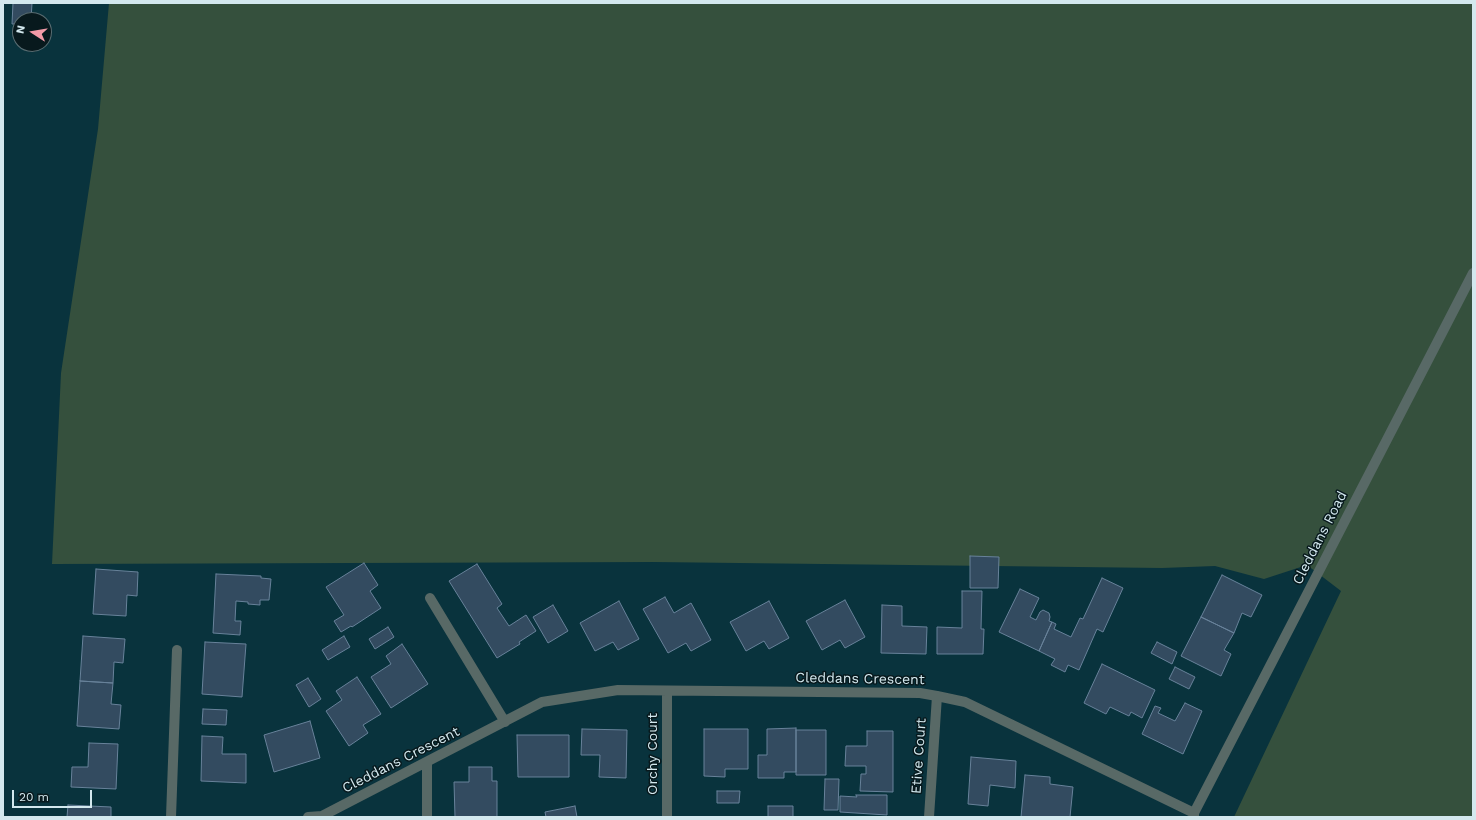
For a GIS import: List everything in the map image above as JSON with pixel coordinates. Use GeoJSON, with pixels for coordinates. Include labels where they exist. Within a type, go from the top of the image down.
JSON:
{"type":"FeatureCollection","features":[{"type":"Feature","properties":{"kind":"street","name":"Cleddans Road"},"geometry":{"type":"LineString","coordinates":[[1194,815],[1473,273]]}},
{"type":"Feature","properties":{"kind":"street"},"geometry":{"type":"LineString","coordinates":[[430,598],[505,722]]}},
{"type":"Feature","properties":{"kind":"street"},"geometry":{"type":"LineString","coordinates":[[171,817],[177,650]]}},
{"type":"Feature","properties":{"kind":"street","name":"Cleddans Crescent"},"geometry":{"type":"LineString","coordinates":[[308,817],[322,816],[542,702],[618,690],[920,693],[965,702],[1194,815]]}},
{"type":"Feature","properties":{"kind":"street","name":"Orchy Court"},"geometry":{"type":"LineString","coordinates":[[667,691],[667,817]]}},
{"type":"Feature","properties":{"kind":"street","name":"Etive Court"},"geometry":{"type":"LineString","coordinates":[[929,817],[937,696]]}},
{"type":"Feature","properties":{"kind":"street"},"geometry":{"type":"LineString","coordinates":[[427,762],[427,817]]}},
{"type":"Feature","properties":{"kind":"green space"},"geometry":{"type":"Polygon","coordinates":[[[109,3],[1473,3],[1473,817],[1234,817],[1341,591],[1307,565],[1264,579],[1215,566],[1162,568],[654,562],[52,564],[61,373],[98,129],[109,3]]]}},
{"type":"Feature","properties":{"kind":"building"},"geometry":{"type":"Polygon","coordinates":[[[13,3],[32,3],[31,12],[13,12],[13,3]]]}},
{"type":"Feature","properties":{"kind":"building"},"geometry":{"type":"Polygon","coordinates":[[[970,556],[999,557],[998,588],[970,588],[970,556]]]}},
{"type":"Feature","properties":{"kind":"building"},"geometry":{"type":"Polygon","coordinates":[[[364,563],[378,585],[370,591],[381,608],[352,627],[351,626],[341,632],[334,621],[344,615],[326,587],[364,563]]]}},
{"type":"Feature","properties":{"kind":"building"},"geometry":{"type":"Polygon","coordinates":[[[477,564],[502,604],[497,608],[509,626],[526,615],[536,631],[519,642],[520,644],[497,658],[449,581],[477,564]]]}},
{"type":"Feature","properties":{"kind":"building"},"geometry":{"type":"Polygon","coordinates":[[[96,569],[138,572],[137,596],[127,595],[126,616],[93,614],[96,569]]]}},
{"type":"Feature","properties":{"kind":"building"},"geometry":{"type":"Polygon","coordinates":[[[216,574],[261,576],[261,578],[271,579],[269,600],[260,600],[260,605],[236,601],[235,621],[241,621],[240,635],[213,633],[216,574]]]}},
{"type":"Feature","properties":{"kind":"building"},"geometry":{"type":"Polygon","coordinates":[[[1222,575],[1262,595],[1251,617],[1242,613],[1234,633],[1201,617],[1222,575]]]}},
{"type":"Feature","properties":{"kind":"building"},"geometry":{"type":"Polygon","coordinates":[[[1102,578],[1123,588],[1103,632],[1097,629],[1079,670],[1068,665],[1065,672],[1051,665],[1055,659],[1039,651],[1052,622],[1056,624],[1054,629],[1071,637],[1080,618],[1083,619],[1102,578]]]}},
{"type":"Feature","properties":{"kind":"building"},"geometry":{"type":"Polygon","coordinates":[[[1020,589],[1039,598],[1030,617],[1036,620],[1040,612],[1043,610],[1049,613],[1049,621],[1052,622],[1039,651],[999,632],[1020,589]]]}},
{"type":"Feature","properties":{"kind":"building"},"geometry":{"type":"Polygon","coordinates":[[[962,591],[982,591],[981,629],[984,629],[983,654],[937,654],[937,627],[962,628],[962,591]]]}},
{"type":"Feature","properties":{"kind":"building"},"geometry":{"type":"Polygon","coordinates":[[[665,597],[674,613],[691,603],[711,640],[691,651],[686,643],[668,653],[643,609],[665,597]]]}},
{"type":"Feature","properties":{"kind":"building"},"geometry":{"type":"Polygon","coordinates":[[[845,600],[865,637],[845,648],[840,640],[822,650],[806,621],[845,600]]]}},
{"type":"Feature","properties":{"kind":"building"},"geometry":{"type":"Polygon","coordinates":[[[619,601],[639,639],[618,650],[613,642],[595,651],[580,623],[619,601]]]}},
{"type":"Feature","properties":{"kind":"building"},"geometry":{"type":"Polygon","coordinates":[[[769,601],[789,638],[769,649],[764,641],[746,651],[730,622],[769,601]]]}},
{"type":"Feature","properties":{"kind":"building"},"geometry":{"type":"Polygon","coordinates":[[[553,605],[568,631],[548,643],[533,617],[553,605]]]}},
{"type":"Feature","properties":{"kind":"building"},"geometry":{"type":"Polygon","coordinates":[[[882,605],[902,606],[902,626],[927,627],[926,654],[881,653],[882,605]]]}},
{"type":"Feature","properties":{"kind":"building"},"geometry":{"type":"Polygon","coordinates":[[[1201,617],[1234,633],[1224,650],[1231,654],[1221,676],[1181,656],[1201,617]]]}},
{"type":"Feature","properties":{"kind":"building"},"geometry":{"type":"Polygon","coordinates":[[[388,627],[394,637],[375,649],[369,639],[388,627]]]}},
{"type":"Feature","properties":{"kind":"building"},"geometry":{"type":"Polygon","coordinates":[[[83,636],[125,639],[123,663],[114,662],[113,683],[80,681],[83,636]]]}},
{"type":"Feature","properties":{"kind":"building"},"geometry":{"type":"Polygon","coordinates":[[[344,636],[350,647],[328,660],[322,650],[344,636]]]}},
{"type":"Feature","properties":{"kind":"building"},"geometry":{"type":"Polygon","coordinates":[[[205,642],[246,644],[242,697],[202,694],[205,642]]]}},
{"type":"Feature","properties":{"kind":"building"},"geometry":{"type":"Polygon","coordinates":[[[1157,642],[1177,652],[1172,664],[1151,653],[1157,642]]]}},
{"type":"Feature","properties":{"kind":"building"},"geometry":{"type":"Polygon","coordinates":[[[402,644],[428,684],[391,708],[371,677],[391,664],[386,656],[402,644]]]}},
{"type":"Feature","properties":{"kind":"building"},"geometry":{"type":"Polygon","coordinates":[[[1102,664],[1155,690],[1142,718],[1131,712],[1129,716],[1110,707],[1106,714],[1084,703],[1102,664]]]}},
{"type":"Feature","properties":{"kind":"building"},"geometry":{"type":"Polygon","coordinates":[[[1175,667],[1195,677],[1189,689],[1169,679],[1175,667]]]}},
{"type":"Feature","properties":{"kind":"building"},"geometry":{"type":"Polygon","coordinates":[[[357,677],[381,714],[363,725],[368,733],[349,746],[326,711],[342,700],[336,691],[357,677]]]}},
{"type":"Feature","properties":{"kind":"building"},"geometry":{"type":"Polygon","coordinates":[[[308,678],[321,699],[309,707],[296,685],[308,678]]]}},
{"type":"Feature","properties":{"kind":"building"},"geometry":{"type":"Polygon","coordinates":[[[80,681],[113,683],[111,704],[121,705],[119,729],[77,726],[80,681]]]}},
{"type":"Feature","properties":{"kind":"building"},"geometry":{"type":"Polygon","coordinates":[[[1185,703],[1202,711],[1183,754],[1142,734],[1155,706],[1161,708],[1158,713],[1175,721],[1185,703]]]}},
{"type":"Feature","properties":{"kind":"building"},"geometry":{"type":"Polygon","coordinates":[[[203,709],[227,710],[226,725],[202,724],[203,709]]]}},
{"type":"Feature","properties":{"kind":"building"},"geometry":{"type":"Polygon","coordinates":[[[310,721],[320,758],[274,772],[264,735],[310,721]]]}},
{"type":"Feature","properties":{"kind":"building"},"geometry":{"type":"Polygon","coordinates":[[[796,728],[796,772],[784,772],[784,778],[758,778],[758,755],[767,755],[767,729],[796,728]]]}},
{"type":"Feature","properties":{"kind":"building"},"geometry":{"type":"Polygon","coordinates":[[[582,729],[627,730],[626,778],[599,777],[600,755],[581,755],[582,729]]]}},
{"type":"Feature","properties":{"kind":"building"},"geometry":{"type":"Polygon","coordinates":[[[704,729],[748,729],[748,769],[725,769],[725,777],[704,776],[704,729]]]}},
{"type":"Feature","properties":{"kind":"building"},"geometry":{"type":"Polygon","coordinates":[[[796,730],[826,730],[826,775],[796,775],[796,730]]]}},
{"type":"Feature","properties":{"kind":"building"},"geometry":{"type":"Polygon","coordinates":[[[867,731],[893,731],[893,792],[860,791],[861,774],[866,774],[866,766],[845,766],[846,746],[867,746],[867,731]]]}},
{"type":"Feature","properties":{"kind":"building"},"geometry":{"type":"Polygon","coordinates":[[[517,735],[569,735],[569,777],[518,777],[517,735]]]}},
{"type":"Feature","properties":{"kind":"building"},"geometry":{"type":"Polygon","coordinates":[[[202,736],[223,737],[222,754],[246,754],[246,783],[201,781],[202,736]]]}},
{"type":"Feature","properties":{"kind":"building"},"geometry":{"type":"Polygon","coordinates":[[[89,743],[118,744],[116,789],[71,787],[72,767],[88,767],[89,743]]]}},
{"type":"Feature","properties":{"kind":"building"},"geometry":{"type":"Polygon","coordinates":[[[971,757],[1016,761],[1015,788],[990,785],[988,806],[968,804],[971,757]]]}},
{"type":"Feature","properties":{"kind":"building"},"geometry":{"type":"Polygon","coordinates":[[[469,767],[492,767],[492,781],[497,781],[497,817],[455,817],[454,782],[469,782],[469,767]]]}},
{"type":"Feature","properties":{"kind":"building"},"geometry":{"type":"Polygon","coordinates":[[[1025,775],[1050,777],[1050,784],[1073,787],[1070,817],[1021,817],[1025,775]]]}},
{"type":"Feature","properties":{"kind":"building"},"geometry":{"type":"Polygon","coordinates":[[[825,779],[839,779],[838,810],[824,810],[825,779]]]}},
{"type":"Feature","properties":{"kind":"building"},"geometry":{"type":"Polygon","coordinates":[[[717,791],[740,791],[739,803],[717,803],[717,791]]]}},
{"type":"Feature","properties":{"kind":"building"},"geometry":{"type":"Polygon","coordinates":[[[856,795],[887,795],[887,815],[840,812],[840,796],[857,797],[856,795]]]}},
{"type":"Feature","properties":{"kind":"building"},"geometry":{"type":"Polygon","coordinates":[[[68,805],[111,807],[111,817],[67,817],[68,805]]]}},
{"type":"Feature","properties":{"kind":"building"},"geometry":{"type":"Polygon","coordinates":[[[575,806],[577,817],[546,817],[545,812],[575,806]]]}},
{"type":"Feature","properties":{"kind":"building"},"geometry":{"type":"Polygon","coordinates":[[[768,806],[793,806],[793,817],[768,817],[768,806]]]}}]}
